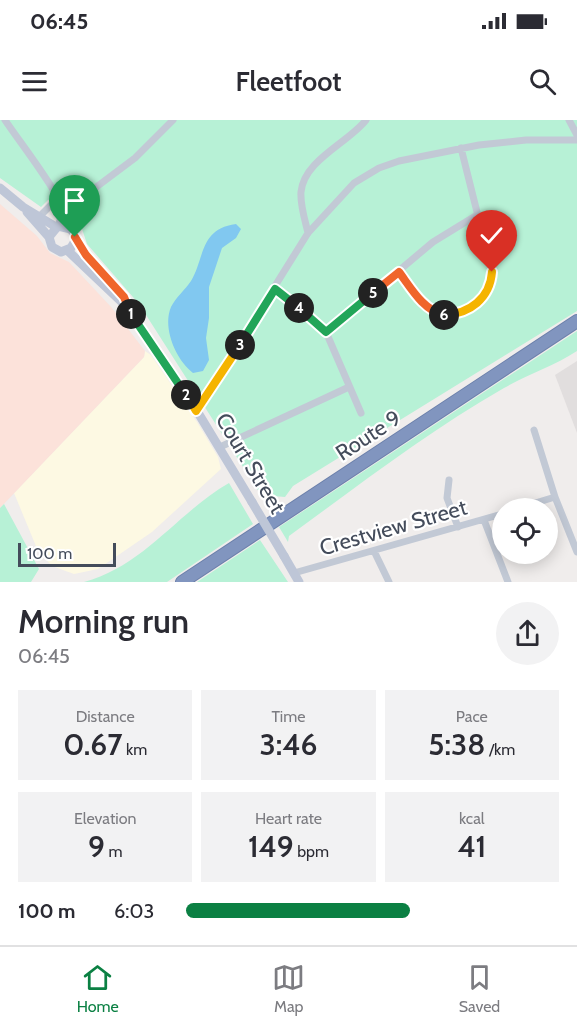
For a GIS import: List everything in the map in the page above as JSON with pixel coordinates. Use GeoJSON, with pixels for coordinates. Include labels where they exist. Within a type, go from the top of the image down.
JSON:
{"type":"FeatureCollection","features":[{"type":"Feature","properties":{"kind":"highway","name":"Route 9"},"geometry":{"type":"LineString","coordinates":[[182,582],[577,321]]}},
{"type":"Feature","properties":{"kind":"main road","name":"Court Street"},"geometry":{"type":"LineString","coordinates":[[0,188],[39,217],[57,227],[71,229],[75,241],[124,297],[126,306],[219,447],[297,578]]}},
{"type":"Feature","properties":{"kind":"main road","name":"Court Street"},"geometry":{"type":"LineString","coordinates":[[23,207],[49,237],[54,250],[68,251],[80,260],[120,304],[126,306]]}},
{"type":"Feature","properties":{"kind":"main road"},"geometry":{"type":"LineString","coordinates":[[49,237],[57,227]]}},
{"type":"Feature","properties":{"kind":"main road"},"geometry":{"type":"LineString","coordinates":[[68,251],[75,241]]}},
{"type":"Feature","properties":{"kind":"street"},"geometry":{"type":"LineString","coordinates":[[16,120],[7,122],[57,199],[71,229]]}},
{"type":"Feature","properties":{"kind":"street"},"geometry":{"type":"LineString","coordinates":[[57,227],[63,212],[135,158],[173,120]]}},
{"type":"Feature","properties":{"kind":"street"},"geometry":{"type":"LineString","coordinates":[[308,234],[301,201],[304,182],[313,168],[366,120]]}},
{"type":"Feature","properties":{"kind":"street"},"geometry":{"type":"LineString","coordinates":[[569,120],[577,135]]}},
{"type":"Feature","properties":{"kind":"street"},"geometry":{"type":"LineString","coordinates":[[196,411],[308,234],[345,191],[366,175],[399,161],[497,142],[577,140]]}},
{"type":"Feature","properties":{"kind":"street"},"geometry":{"type":"LineString","coordinates":[[399,272],[433,311],[454,314],[475,304],[489,290],[492,272],[461,148]]}},
{"type":"Feature","properties":{"kind":"street"},"geometry":{"type":"LineString","coordinates":[[39,217],[57,199]]}},
{"type":"Feature","properties":{"kind":"street"},"geometry":{"type":"LineString","coordinates":[[326,332],[433,242],[477,214]]}},
{"type":"Feature","properties":{"kind":"street"},"geometry":{"type":"LineString","coordinates":[[275,289],[326,332],[361,413]]}},
{"type":"Feature","properties":{"kind":"street"},"geometry":{"type":"LineString","coordinates":[[219,447],[349,387]]}},
{"type":"Feature","properties":{"kind":"street"},"geometry":{"type":"LineString","coordinates":[[534,430],[555,497],[577,552]]}},
{"type":"Feature","properties":{"kind":"street"},"geometry":{"type":"LineString","coordinates":[[449,480],[447,498],[458,527]]}},
{"type":"Feature","properties":{"kind":"street","name":"Crestview Street"},"geometry":{"type":"LineString","coordinates":[[297,578],[374,551],[492,517]]}},
{"type":"Feature","properties":{"kind":"street"},"geometry":{"type":"LineString","coordinates":[[483,520],[508,582]]}},
{"type":"Feature","properties":{"kind":"street"},"geometry":{"type":"LineString","coordinates":[[374,551],[389,582]]}},
{"type":"Feature","properties":{"kind":"shaded area"},"geometry":{"type":"Polygon","coordinates":[[[0,204],[37,236],[50,253],[69,262],[112,308],[145,351],[144,357],[0,508],[0,204]]]}},
{"type":"Feature","properties":{"kind":"shaded area"},"geometry":{"type":"Polygon","coordinates":[[[145,351],[151,355],[197,422],[218,457],[221,469],[152,532],[98,569],[74,574],[52,566],[38,551],[14,493],[144,357],[145,351]]]}},
{"type":"Feature","properties":{"kind":"shaded area"},"geometry":{"type":"Polygon","coordinates":[[[577,361],[577,433],[555,375],[577,361]]]}},
{"type":"Feature","properties":{"kind":"green space"},"geometry":{"type":"Polygon","coordinates":[[[0,120],[577,120],[577,311],[293,486],[285,497],[261,495],[139,304],[87,244],[75,208],[61,195],[48,200],[41,207],[0,178],[0,120]]]}},
{"type":"Feature","properties":{"kind":"green space"},"geometry":{"type":"Polygon","coordinates":[[[577,331],[577,351],[522,378],[449,422],[289,536],[288,542],[279,527],[577,331]]]}},
{"type":"Feature","properties":{"kind":"green space"},"geometry":{"type":"Polygon","coordinates":[[[229,483],[253,524],[167,582],[84,582],[125,564],[143,552],[210,495],[229,483]]]}},
{"type":"Feature","properties":{"kind":"green space"},"geometry":{"type":"Polygon","coordinates":[[[4,504],[39,569],[31,582],[0,582],[0,508],[4,504]]]}},
{"type":"Feature","properties":{"kind":"green space"},"geometry":{"type":"Polygon","coordinates":[[[260,540],[288,582],[197,582],[260,540]]]}},
{"type":"Feature","properties":{"kind":"water"},"geometry":{"type":"Polygon","coordinates":[[[236,224],[241,229],[236,238],[222,248],[209,287],[209,318],[206,338],[209,360],[203,371],[193,373],[181,360],[172,343],[168,324],[171,307],[191,281],[209,238],[224,227],[236,224]]]}},
{"type":"Feature","properties":{"kind":"route"},"geometry":{"type":"LineString","coordinates":[[75,237],[75,241],[86,255],[124,297],[126,306],[196,411],[275,289],[326,332],[399,272],[422,302],[433,311],[443,315],[465,311],[484,297],[489,290],[492,272]]}}]}
